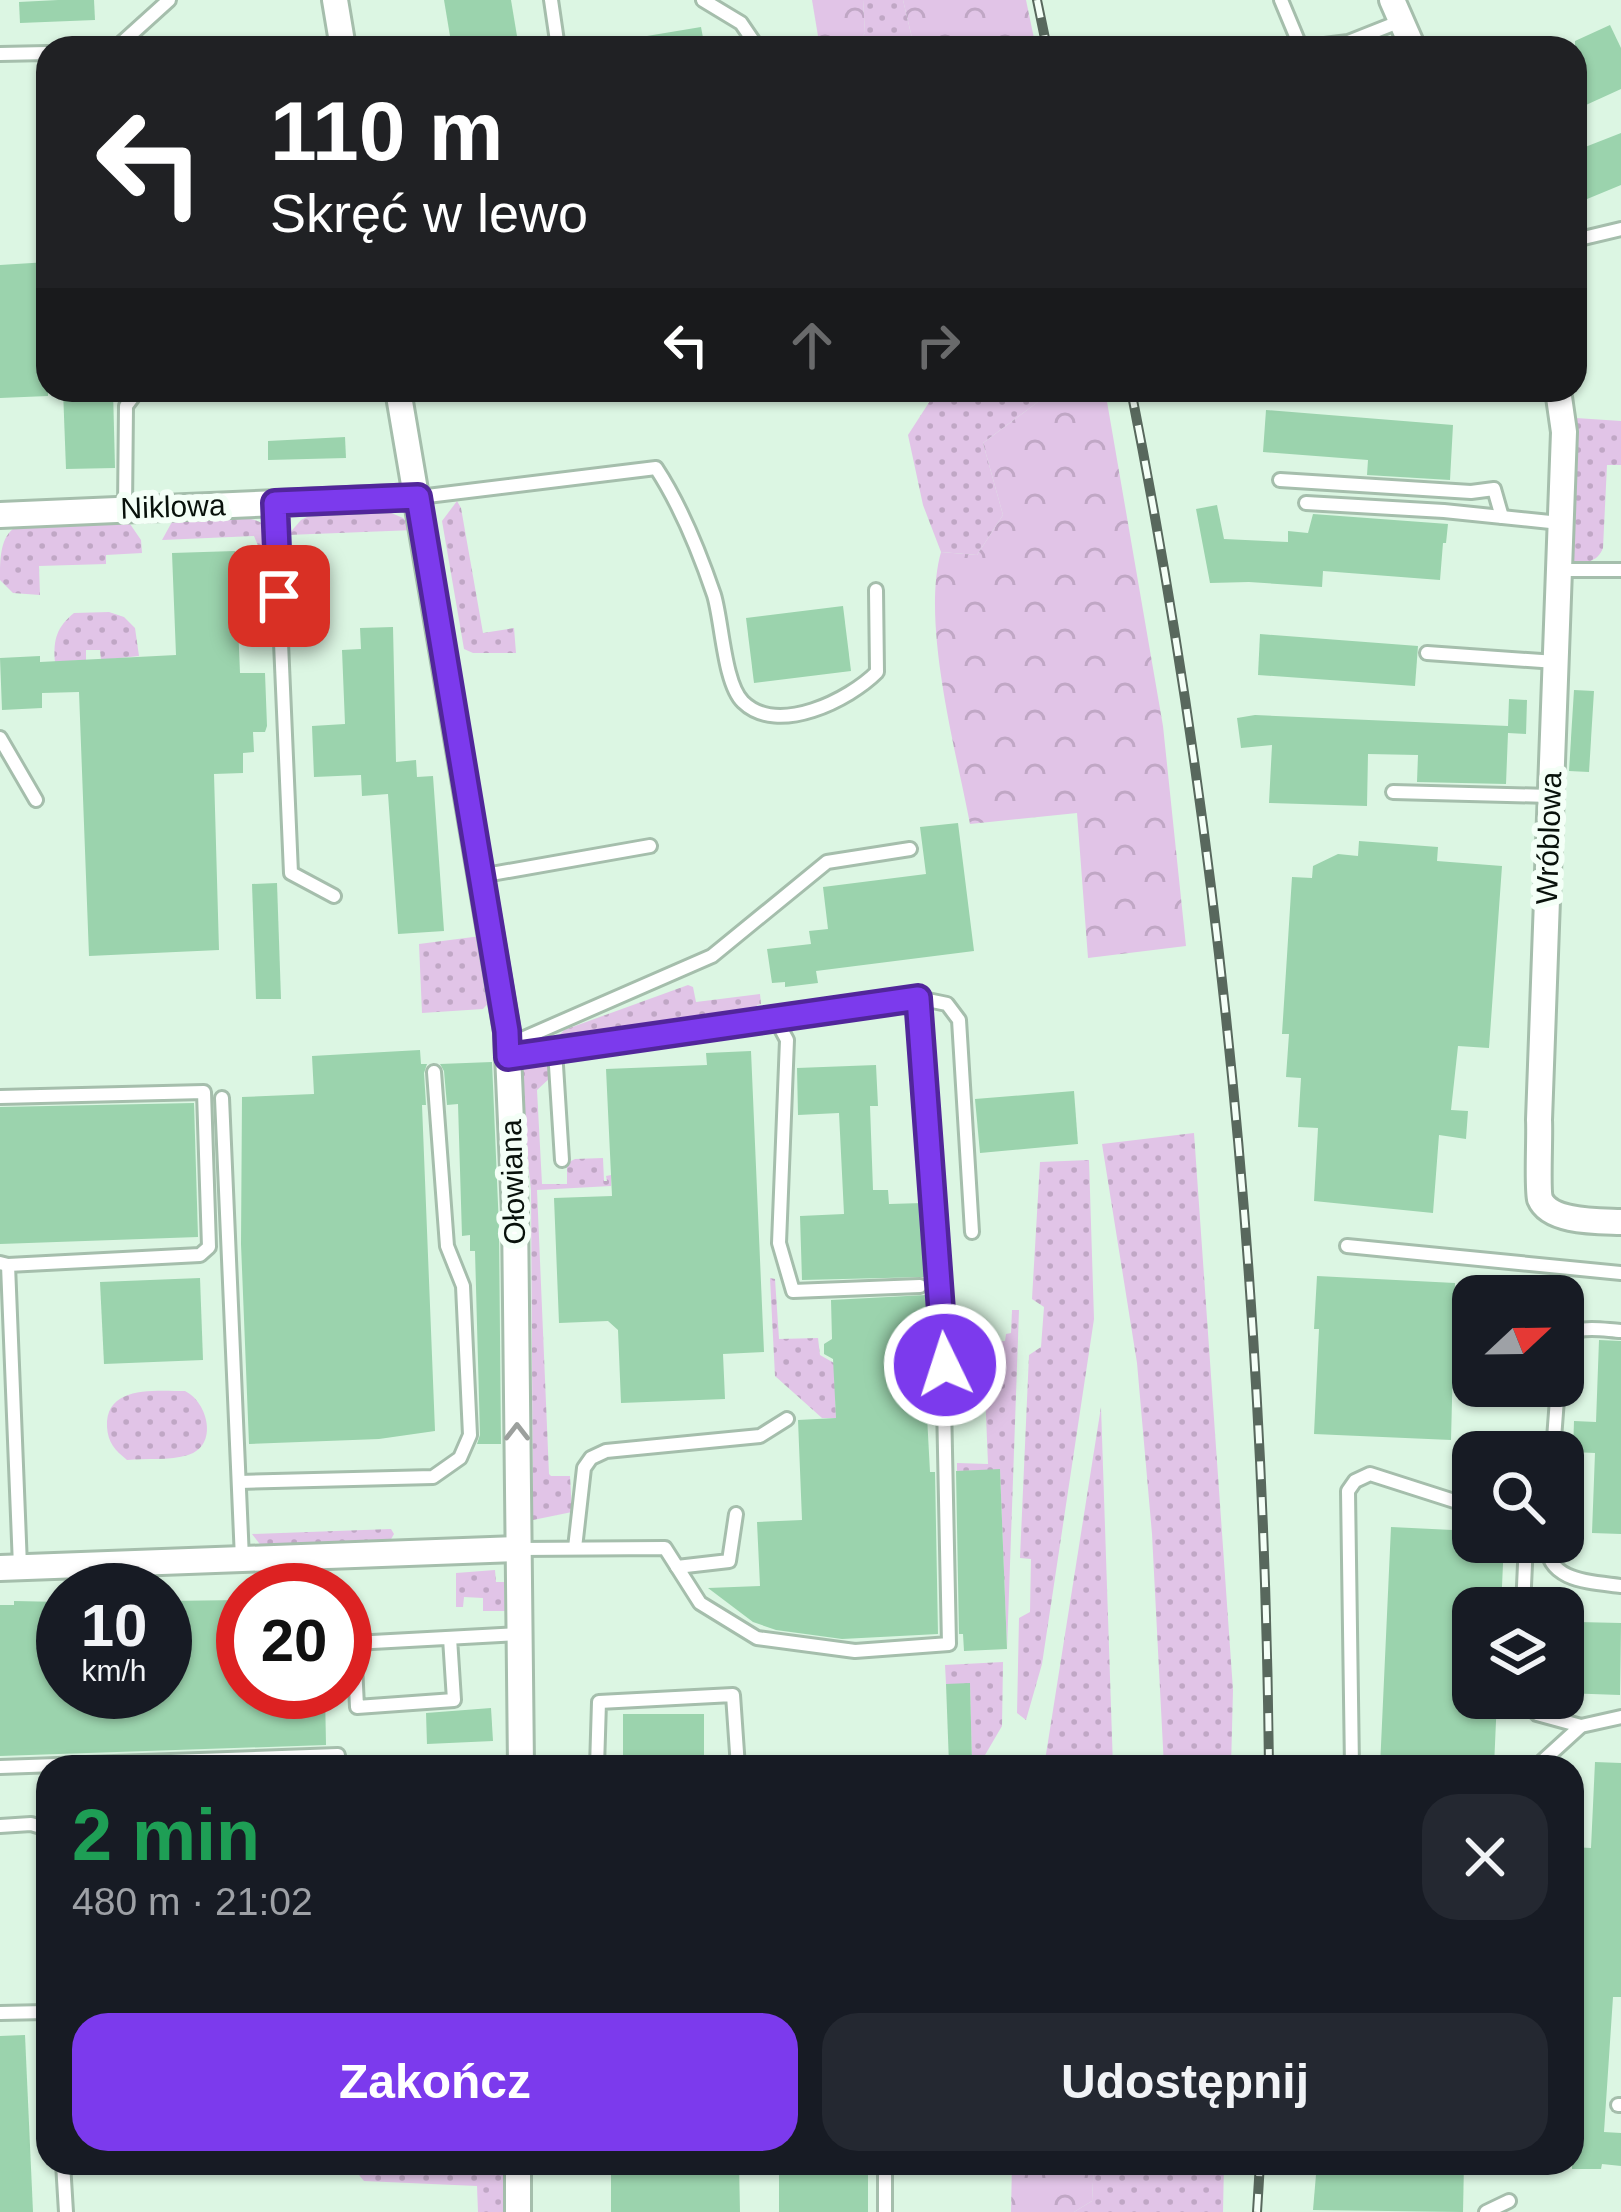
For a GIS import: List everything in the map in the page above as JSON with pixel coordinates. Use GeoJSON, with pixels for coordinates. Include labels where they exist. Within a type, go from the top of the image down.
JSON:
{"type":"FeatureCollection","features":[{"type":"Feature","properties":{"kind":"street"},"geometry":{"type":"LineString","coordinates":[[335,0],[341,36]]}},
{"type":"Feature","properties":{"kind":"street","name":"Ołowiana"},"geometry":{"type":"LineString","coordinates":[[400,402],[508,1051],[515,1212],[521,1755]]}},
{"type":"Feature","properties":{"kind":"street","name":"Wróblowa"},"geometry":{"type":"LineString","coordinates":[[1560,402],[1564,432],[1540,1198],[1551,1212],[1574,1219],[1621,1222]]}},
{"type":"Feature","properties":{"kind":"street","name":"Niklowa"},"geometry":{"type":"LineString","coordinates":[[0,515],[418,497]]}},
{"type":"Feature","properties":{"kind":"street"},"geometry":{"type":"LineString","coordinates":[[10,1568],[518,1549]]}},
{"type":"Feature","properties":{"kind":"street"},"geometry":{"type":"LineString","coordinates":[[518,2175],[518,2212]]}},
{"type":"Feature","properties":{"kind":"lane"},"geometry":{"type":"LineString","coordinates":[[129,36],[169,0]]}},
{"type":"Feature","properties":{"kind":"lane"},"geometry":{"type":"LineString","coordinates":[[551,0],[556,36]]}},
{"type":"Feature","properties":{"kind":"lane"},"geometry":{"type":"LineString","coordinates":[[703,0],[741,23],[750,36]]}},
{"type":"Feature","properties":{"kind":"lane"},"geometry":{"type":"LineString","coordinates":[[1281,0],[1296,36]]}},
{"type":"Feature","properties":{"kind":"lane"},"geometry":{"type":"LineString","coordinates":[[1357,36],[1397,10]]}},
{"type":"Feature","properties":{"kind":"lane"},"geometry":{"type":"LineString","coordinates":[[0,54],[36,53]]}},
{"type":"Feature","properties":{"kind":"lane"},"geometry":{"type":"LineString","coordinates":[[1587,237],[1621,229]]}},
{"type":"Feature","properties":{"kind":"lane"},"geometry":{"type":"LineString","coordinates":[[125,509],[129,402]]}},
{"type":"Feature","properties":{"kind":"lane"},"geometry":{"type":"LineString","coordinates":[[418,497],[656,468],[675,496],[715,598],[729,673],[740,700],[762,713],[800,714],[838,701],[877,672],[876,590]]}},
{"type":"Feature","properties":{"kind":"lane"},"geometry":{"type":"LineString","coordinates":[[1280,480],[1471,492],[1494,489],[1502,517]]}},
{"type":"Feature","properties":{"kind":"lane"},"geometry":{"type":"LineString","coordinates":[[275,503],[291,873],[334,896]]}},
{"type":"Feature","properties":{"kind":"lane"},"geometry":{"type":"LineString","coordinates":[[1306,503],[1561,524]]}},
{"type":"Feature","properties":{"kind":"lane"},"geometry":{"type":"LineString","coordinates":[[1559,570],[1621,570]]}},
{"type":"Feature","properties":{"kind":"lane"},"geometry":{"type":"LineString","coordinates":[[1427,653],[1556,662]]}},
{"type":"Feature","properties":{"kind":"lane"},"geometry":{"type":"LineString","coordinates":[[0,738],[36,800]]}},
{"type":"Feature","properties":{"kind":"lane"},"geometry":{"type":"LineString","coordinates":[[1393,791],[1550,796]]}},
{"type":"Feature","properties":{"kind":"lane"},"geometry":{"type":"LineString","coordinates":[[481,876],[650,846]]}},
{"type":"Feature","properties":{"kind":"lane"},"geometry":{"type":"LineString","coordinates":[[508,1051],[712,956],[826,862],[910,849]]}},
{"type":"Feature","properties":{"kind":"lane"},"geometry":{"type":"LineString","coordinates":[[508,1051],[555,1050],[918,998],[947,1004],[959,1020],[972,1232]]}},
{"type":"Feature","properties":{"kind":"lane"},"geometry":{"type":"LineString","coordinates":[[918,998],[945,1365]]}},
{"type":"Feature","properties":{"kind":"lane"},"geometry":{"type":"LineString","coordinates":[[775,1018],[788,1040],[779,1244],[794,1292],[920,1286]]}},
{"type":"Feature","properties":{"kind":"lane"},"geometry":{"type":"LineString","coordinates":[[555,1050],[562,1160]]}},
{"type":"Feature","properties":{"kind":"lane"},"geometry":{"type":"LineString","coordinates":[[239,1482],[433,1477],[460,1458],[470,1435],[463,1286],[447,1246],[434,1072]]}},
{"type":"Feature","properties":{"kind":"lane"},"geometry":{"type":"LineString","coordinates":[[0,1096],[204,1092],[209,1246],[200,1255],[4,1264],[10,1568]]}},
{"type":"Feature","properties":{"kind":"lane"},"geometry":{"type":"LineString","coordinates":[[222,1098],[242,1559]]}},
{"type":"Feature","properties":{"kind":"lane"},"geometry":{"type":"LineString","coordinates":[[1347,1246],[1621,1273]]}},
{"type":"Feature","properties":{"kind":"lane"},"geometry":{"type":"LineString","coordinates":[[1584,1329],[1621,1331]]}},
{"type":"Feature","properties":{"kind":"lane"},"geometry":{"type":"LineString","coordinates":[[518,1549],[665,1548],[700,1603],[757,1638],[855,1652],[949,1644],[944,1402]]}},
{"type":"Feature","properties":{"kind":"lane"},"geometry":{"type":"LineString","coordinates":[[575,1548],[584,1468],[591,1458],[606,1450],[760,1436],[787,1419]]}},
{"type":"Feature","properties":{"kind":"lane"},"geometry":{"type":"LineString","coordinates":[[1352,1755],[1348,1491],[1355,1481],[1370,1474],[1452,1500]]}},
{"type":"Feature","properties":{"kind":"lane"},"geometry":{"type":"LineString","coordinates":[[677,1567],[730,1561],[736,1514]]}},
{"type":"Feature","properties":{"kind":"lane"},"geometry":{"type":"LineString","coordinates":[[1553,1563],[1574,1580],[1621,1586]]}},
{"type":"Feature","properties":{"kind":"lane"},"geometry":{"type":"LineString","coordinates":[[450,1638],[454,1700],[358,1707],[354,1643],[519,1634]]}},
{"type":"Feature","properties":{"kind":"lane"},"geometry":{"type":"LineString","coordinates":[[597,1755],[599,1702],[733,1695],[737,1755]]}},
{"type":"Feature","properties":{"kind":"lane"},"geometry":{"type":"LineString","coordinates":[[1555,1719],[1581,1726],[1621,1717]]}},
{"type":"Feature","properties":{"kind":"lane"},"geometry":{"type":"LineString","coordinates":[[1549,1755],[1581,1726]]}},
{"type":"Feature","properties":{"kind":"lane"},"geometry":{"type":"LineString","coordinates":[[0,1767],[36,1766]]}},
{"type":"Feature","properties":{"kind":"lane"},"geometry":{"type":"LineString","coordinates":[[0,1826],[36,1825]]}},
{"type":"Feature","properties":{"kind":"lane"},"geometry":{"type":"LineString","coordinates":[[0,2013],[36,2012]]}},
{"type":"Feature","properties":{"kind":"lane"},"geometry":{"type":"LineString","coordinates":[[64,2175],[66,2212]]}},
{"type":"Feature","properties":{"kind":"lane"},"geometry":{"type":"LineString","coordinates":[[885,2175],[885,2212]]}},
{"type":"Feature","properties":{"kind":"lane"},"geometry":{"type":"LineString","coordinates":[[1486,2212],[1509,2200]]}},
{"type":"Feature","properties":{"kind":"green space"},"geometry":{"type":"Polygon","coordinates":[[[812,0],[863,0],[863,36],[818,36],[812,0]]]}},
{"type":"Feature","properties":{"kind":"green space"},"geometry":{"type":"Polygon","coordinates":[[[863,0],[903,0],[912,36],[863,36],[863,0]]]}},
{"type":"Feature","properties":{"kind":"green space"},"geometry":{"type":"Polygon","coordinates":[[[903,0],[1026,0],[1034,36],[912,36],[903,0]]]}},
{"type":"Feature","properties":{"kind":"green space"},"geometry":{"type":"Polygon","coordinates":[[[929,402],[1038,402],[983,443],[1003,515],[977,555],[941,552],[923,505],[908,435],[929,402]]]}},
{"type":"Feature","properties":{"kind":"green space"},"geometry":{"type":"Polygon","coordinates":[[[1038,402],[1107,402],[1163,726],[1186,946],[1088,958],[1077,813],[970,824],[938,650],[936,581],[941,552],[977,555],[1003,515],[983,443],[1038,402]]]}},
{"type":"Feature","properties":{"kind":"green space"},"geometry":{"type":"Polygon","coordinates":[[[1576,418],[1621,421],[1621,465],[1607,465],[1603,548],[1590,561],[1570,563],[1576,418]]]}},
{"type":"Feature","properties":{"kind":"green space"},"geometry":{"type":"Polygon","coordinates":[[[457,501],[483,633],[514,628],[516,653],[464,649],[442,521],[457,501]]]}},
{"type":"Feature","properties":{"kind":"green space"},"geometry":{"type":"Polygon","coordinates":[[[389,512],[414,530],[288,535],[313,514],[389,512]]]}},
{"type":"Feature","properties":{"kind":"green space"},"geometry":{"type":"Polygon","coordinates":[[[245,518],[267,529],[271,553],[261,553],[254,536],[162,540],[173,520],[245,518]]]}},
{"type":"Feature","properties":{"kind":"green space"},"geometry":{"type":"Polygon","coordinates":[[[128,521],[141,540],[142,553],[106,555],[106,564],[39,566],[40,595],[13,593],[0,580],[4,542],[16,527],[128,521]]]}},
{"type":"Feature","properties":{"kind":"green space"},"geometry":{"type":"Polygon","coordinates":[[[109,612],[124,617],[135,628],[139,656],[101,660],[100,650],[86,650],[86,660],[55,662],[57,634],[68,618],[74,613],[109,612]]]}},
{"type":"Feature","properties":{"kind":"green space"},"geometry":{"type":"Polygon","coordinates":[[[481,936],[491,1000],[483,1009],[422,1013],[419,944],[481,936]]]}},
{"type":"Feature","properties":{"kind":"green space"},"geometry":{"type":"Polygon","coordinates":[[[693,987],[696,1002],[760,994],[761,1004],[758,1013],[553,1042],[564,1030],[693,987]]]}},
{"type":"Feature","properties":{"kind":"green space"},"geometry":{"type":"Polygon","coordinates":[[[536,1062],[546,1062],[551,1069],[551,1077],[537,1090],[542,1184],[567,1184],[567,1163],[575,1159],[603,1158],[604,1181],[611,1175],[611,1186],[537,1190],[549,1474],[570,1476],[572,1512],[533,1520],[531,1190],[519,1077],[536,1062]]]}},
{"type":"Feature","properties":{"kind":"green space"},"geometry":{"type":"Polygon","coordinates":[[[1194,1133],[1233,1690],[1231,1755],[1163,1755],[1137,1363],[1102,1144],[1194,1133]]]}},
{"type":"Feature","properties":{"kind":"green space"},"geometry":{"type":"Polygon","coordinates":[[[1089,1160],[1094,1319],[1042,1664],[1026,1720],[1017,1713],[1019,1618],[1030,1612],[1031,1559],[1020,1558],[1029,1355],[1041,1347],[1044,1307],[1032,1299],[1040,1162],[1089,1160]]]}},
{"type":"Feature","properties":{"kind":"green space"},"geometry":{"type":"Polygon","coordinates":[[[770,1278],[775,1279],[779,1339],[818,1338],[820,1355],[834,1363],[836,1418],[822,1418],[775,1376],[770,1278]]]}},
{"type":"Feature","properties":{"kind":"green space"},"geometry":{"type":"Polygon","coordinates":[[[1012,1310],[1019,1310],[1007,1649],[1000,1470],[957,1471],[957,1463],[988,1464],[983,1343],[1005,1341],[1011,1333],[1012,1310]]]}},
{"type":"Feature","properties":{"kind":"green space"},"geometry":{"type":"Polygon","coordinates":[[[185,1391],[200,1404],[207,1424],[198,1450],[173,1458],[127,1460],[116,1449],[107,1427],[114,1404],[134,1393],[185,1391]]]}},
{"type":"Feature","properties":{"kind":"green space"},"geometry":{"type":"Polygon","coordinates":[[[1101,1407],[1113,1755],[1046,1755],[1101,1407]]]}},
{"type":"Feature","properties":{"kind":"green space"},"geometry":{"type":"Polygon","coordinates":[[[391,1529],[390,1541],[265,1551],[252,1534],[391,1529]]]}},
{"type":"Feature","properties":{"kind":"green space"},"geometry":{"type":"Polygon","coordinates":[[[495,1570],[496,1582],[504,1582],[505,1611],[483,1611],[483,1598],[464,1597],[463,1607],[456,1607],[456,1573],[495,1570]]]}},
{"type":"Feature","properties":{"kind":"green space"},"geometry":{"type":"Polygon","coordinates":[[[1003,1662],[1002,1726],[985,1755],[972,1755],[970,1684],[946,1684],[945,1665],[1003,1662]]]}},
{"type":"Feature","properties":{"kind":"green space"},"geometry":{"type":"Polygon","coordinates":[[[359,2175],[507,2175],[507,2212],[478,2212],[477,2186],[364,2181],[359,2175]]]}},
{"type":"Feature","properties":{"kind":"green space"},"geometry":{"type":"Polygon","coordinates":[[[1012,2175],[1093,2175],[1092,2201],[1074,2212],[1011,2212],[1012,2175]]]}},
{"type":"Feature","properties":{"kind":"green space"},"geometry":{"type":"Polygon","coordinates":[[[1093,2175],[1224,2175],[1223,2212],[1074,2212],[1092,2201],[1093,2175]]]}},
{"type":"Feature","properties":{"kind":"building"},"geometry":{"type":"Polygon","coordinates":[[[94,0],[95,20],[20,23],[19,2],[94,0]]]}},
{"type":"Feature","properties":{"kind":"building"},"geometry":{"type":"Polygon","coordinates":[[[444,0],[511,0],[517,36],[450,36],[444,0]]]}},
{"type":"Feature","properties":{"kind":"building"},"geometry":{"type":"Polygon","coordinates":[[[1610,25],[1621,48],[1621,89],[1587,105],[1587,36],[1610,25]]]}},
{"type":"Feature","properties":{"kind":"building"},"geometry":{"type":"Polygon","coordinates":[[[701,27],[703,36],[647,36],[701,27]]]}},
{"type":"Feature","properties":{"kind":"building"},"geometry":{"type":"Polygon","coordinates":[[[1621,133],[1621,185],[1587,199],[1587,146],[1621,133]]]}},
{"type":"Feature","properties":{"kind":"building"},"geometry":{"type":"Polygon","coordinates":[[[36,263],[36,396],[0,398],[0,265],[36,263]]]}},
{"type":"Feature","properties":{"kind":"building"},"geometry":{"type":"Polygon","coordinates":[[[63,402],[113,402],[115,468],[66,469],[63,402]]]}},
{"type":"Feature","properties":{"kind":"building"},"geometry":{"type":"Polygon","coordinates":[[[1266,410],[1453,425],[1450,480],[1367,475],[1368,460],[1263,452],[1266,410]]]}},
{"type":"Feature","properties":{"kind":"building"},"geometry":{"type":"Polygon","coordinates":[[[345,437],[346,458],[268,460],[268,441],[345,437]]]}},
{"type":"Feature","properties":{"kind":"building"},"geometry":{"type":"Polygon","coordinates":[[[1217,505],[1224,539],[1288,542],[1288,531],[1308,533],[1313,514],[1448,524],[1440,580],[1323,571],[1322,587],[1210,583],[1196,509],[1217,505]]]}},
{"type":"Feature","properties":{"kind":"building"},"geometry":{"type":"Polygon","coordinates":[[[235,551],[240,673],[265,673],[267,726],[265,732],[253,732],[254,752],[243,753],[243,773],[214,774],[219,950],[89,956],[79,692],[42,693],[42,708],[2,710],[0,658],[40,656],[40,662],[176,655],[172,553],[235,551]]]}},
{"type":"Feature","properties":{"kind":"building"},"geometry":{"type":"Polygon","coordinates":[[[843,606],[851,671],[754,683],[746,618],[843,606]]]}},
{"type":"Feature","properties":{"kind":"building"},"geometry":{"type":"Polygon","coordinates":[[[393,627],[396,762],[416,760],[417,777],[433,776],[444,931],[398,934],[388,794],[362,796],[361,775],[314,777],[312,726],[345,724],[342,650],[361,649],[360,628],[393,627]]]}},
{"type":"Feature","properties":{"kind":"building"},"geometry":{"type":"Polygon","coordinates":[[[1260,634],[1418,646],[1415,686],[1258,675],[1260,634]]]}},
{"type":"Feature","properties":{"kind":"building"},"geometry":{"type":"Polygon","coordinates":[[[1574,690],[1594,691],[1589,772],[1569,771],[1574,690]]]}},
{"type":"Feature","properties":{"kind":"building"},"geometry":{"type":"Polygon","coordinates":[[[1509,699],[1527,700],[1526,734],[1508,733],[1506,784],[1417,782],[1418,755],[1368,754],[1367,806],[1269,803],[1272,745],[1241,748],[1237,718],[1508,726],[1509,699]]]}},
{"type":"Feature","properties":{"kind":"building"},"geometry":{"type":"Polygon","coordinates":[[[958,823],[974,951],[816,971],[818,983],[785,987],[785,982],[772,983],[767,949],[811,944],[809,931],[828,929],[823,887],[926,874],[920,827],[958,823]]]}},
{"type":"Feature","properties":{"kind":"building"},"geometry":{"type":"Polygon","coordinates":[[[1359,841],[1438,847],[1437,861],[1502,866],[1489,1048],[1458,1046],[1451,1110],[1468,1111],[1466,1139],[1439,1135],[1433,1213],[1314,1201],[1318,1128],[1298,1127],[1301,1078],[1286,1077],[1289,1034],[1282,1034],[1292,877],[1312,878],[1313,866],[1338,854],[1358,856],[1359,841]]]}},
{"type":"Feature","properties":{"kind":"building"},"geometry":{"type":"Polygon","coordinates":[[[277,883],[281,999],[256,999],[252,884],[277,883]]]}},
{"type":"Feature","properties":{"kind":"building"},"geometry":{"type":"Polygon","coordinates":[[[420,1050],[421,1064],[427,1064],[426,1105],[422,1105],[435,1431],[379,1439],[249,1444],[241,1244],[242,1097],[314,1094],[312,1056],[420,1050]]]}},
{"type":"Feature","properties":{"kind":"building"},"geometry":{"type":"Polygon","coordinates":[[[751,1051],[764,1352],[723,1354],[725,1399],[621,1403],[618,1330],[608,1321],[559,1323],[554,1198],[612,1196],[606,1069],[707,1065],[706,1053],[751,1051]]]}},
{"type":"Feature","properties":{"kind":"building"},"geometry":{"type":"Polygon","coordinates":[[[492,1062],[501,1444],[477,1444],[475,1251],[470,1251],[470,1235],[462,1236],[458,1104],[447,1105],[440,1064],[492,1062]]]}},
{"type":"Feature","properties":{"kind":"building"},"geometry":{"type":"Polygon","coordinates":[[[876,1065],[878,1106],[870,1106],[873,1190],[888,1190],[889,1204],[923,1203],[928,1273],[925,1277],[802,1280],[800,1216],[844,1214],[839,1113],[798,1115],[797,1068],[876,1065]]]}},
{"type":"Feature","properties":{"kind":"building"},"geometry":{"type":"Polygon","coordinates":[[[1074,1091],[1078,1144],[980,1153],[975,1099],[1074,1091]]]}},
{"type":"Feature","properties":{"kind":"building"},"geometry":{"type":"Polygon","coordinates":[[[194,1103],[198,1237],[0,1244],[0,1107],[194,1103]]]}},
{"type":"Feature","properties":{"kind":"building"},"geometry":{"type":"Polygon","coordinates":[[[1317,1276],[1452,1283],[1451,1440],[1314,1434],[1319,1329],[1314,1329],[1317,1276]]]}},
{"type":"Feature","properties":{"kind":"building"},"geometry":{"type":"Polygon","coordinates":[[[200,1278],[203,1360],[104,1364],[100,1282],[200,1278]]]}},
{"type":"Feature","properties":{"kind":"building"},"geometry":{"type":"Polygon","coordinates":[[[926,1295],[938,1634],[842,1639],[753,1622],[708,1588],[760,1586],[757,1522],[802,1520],[798,1420],[836,1418],[833,1359],[824,1354],[824,1344],[832,1339],[831,1300],[926,1295]]]}},
{"type":"Feature","properties":{"kind":"building"},"geometry":{"type":"Polygon","coordinates":[[[1599,1340],[1621,1341],[1621,1534],[1592,1533],[1595,1453],[1584,1452],[1584,1431],[1574,1431],[1574,1421],[1596,1422],[1599,1340]]]}},
{"type":"Feature","properties":{"kind":"building"},"geometry":{"type":"Polygon","coordinates":[[[963,1367],[983,1367],[985,1408],[965,1408],[963,1367]]]}},
{"type":"Feature","properties":{"kind":"building"},"geometry":{"type":"Polygon","coordinates":[[[1000,1469],[1007,1649],[964,1651],[963,1634],[959,1634],[956,1471],[1000,1469]]]}},
{"type":"Feature","properties":{"kind":"building"},"geometry":{"type":"Polygon","coordinates":[[[1391,1527],[1452,1530],[1452,1563],[1503,1563],[1502,1587],[1452,1587],[1452,1719],[1496,1719],[1495,1755],[1381,1755],[1391,1527]]]}},
{"type":"Feature","properties":{"kind":"building"},"geometry":{"type":"Polygon","coordinates":[[[216,1600],[216,1719],[326,1719],[326,1745],[0,1756],[0,1605],[36,1601],[36,1719],[192,1719],[192,1601],[216,1600]]]}},
{"type":"Feature","properties":{"kind":"building"},"geometry":{"type":"Polygon","coordinates":[[[1584,1622],[1621,1623],[1620,1695],[1584,1694],[1584,1622]]]}},
{"type":"Feature","properties":{"kind":"building"},"geometry":{"type":"Polygon","coordinates":[[[970,1683],[972,1755],[949,1755],[946,1684],[970,1683]]]}},
{"type":"Feature","properties":{"kind":"building"},"geometry":{"type":"Polygon","coordinates":[[[491,1708],[493,1741],[427,1744],[426,1713],[491,1708]]]}},
{"type":"Feature","properties":{"kind":"building"},"geometry":{"type":"Polygon","coordinates":[[[623,1714],[704,1714],[704,1755],[623,1755],[623,1714]]]}},
{"type":"Feature","properties":{"kind":"building"},"geometry":{"type":"Polygon","coordinates":[[[1595,1762],[1621,1763],[1621,1997],[1613,1997],[1604,2132],[1621,2133],[1621,2166],[1602,2164],[1601,2169],[1584,2169],[1584,1848],[1591,1848],[1595,1762]]]}},
{"type":"Feature","properties":{"kind":"building"},"geometry":{"type":"Polygon","coordinates":[[[25,2035],[33,2212],[0,2212],[0,2036],[25,2035]]]}},
{"type":"Feature","properties":{"kind":"building"},"geometry":{"type":"Polygon","coordinates":[[[611,2175],[739,2175],[740,2212],[611,2212],[611,2175]]]}},
{"type":"Feature","properties":{"kind":"building"},"geometry":{"type":"Polygon","coordinates":[[[779,2175],[868,2175],[868,2212],[779,2212],[779,2175]]]}},
{"type":"Feature","properties":{"kind":"building"},"geometry":{"type":"Polygon","coordinates":[[[1316,2175],[1464,2175],[1463,2212],[1313,2210],[1316,2175]]]}},
{"type":"Feature","properties":{"kind":"railway"},"geometry":{"type":"LineString","coordinates":[[1037,0],[1044,36]]}},
{"type":"Feature","properties":{"kind":"railway"},"geometry":{"type":"LineString","coordinates":[[1133,402],[1190,731],[1232,1075],[1258,1421],[1269,1755]]}},
{"type":"Feature","properties":{"kind":"railway"},"geometry":{"type":"LineString","coordinates":[[1257,2212],[1259,2175]]}},
{"type":"Feature","properties":{"kind":"route"},"geometry":{"type":"LineString","coordinates":[[279,596],[275,503],[418,497],[508,1057],[918,998],[945,1365]]}}]}
